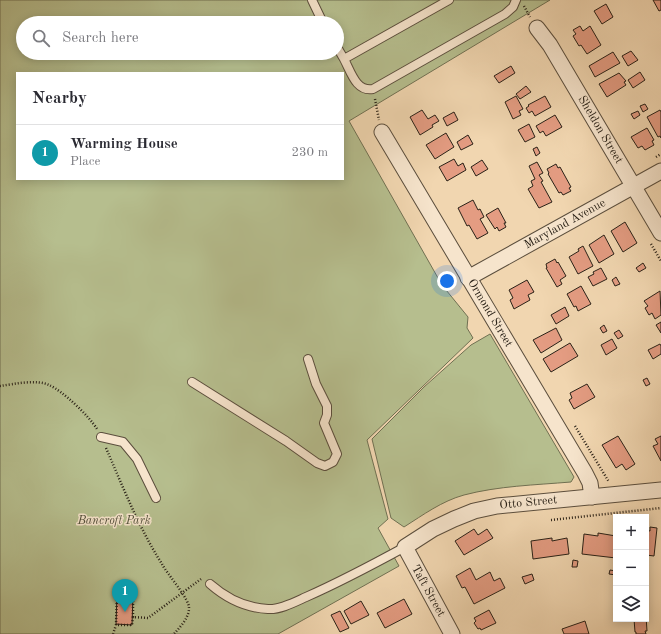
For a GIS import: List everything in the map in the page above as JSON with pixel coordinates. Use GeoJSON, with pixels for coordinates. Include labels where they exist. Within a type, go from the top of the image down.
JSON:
{"type":"FeatureCollection","features":[{"type":"Feature","properties":{"kind":"street","name":"Sheldon Street"},"geometry":{"type":"LineString","coordinates":[[537,28],[550,45],[661,233]]}},
{"type":"Feature","properties":{"kind":"street","name":"Ormond Street"},"geometry":{"type":"LineString","coordinates":[[382,132],[585,473],[590,483],[592,497]]}},
{"type":"Feature","properties":{"kind":"street","name":"Maryland Avenue"},"geometry":{"type":"LineString","coordinates":[[468,278],[661,171]]}},
{"type":"Feature","properties":{"kind":"street","name":"Otto Street"},"geometry":{"type":"LineString","coordinates":[[405,547],[433,529],[454,518],[474,511],[497,506],[661,490]]}},
{"type":"Feature","properties":{"kind":"street","name":"Taft Street"},"geometry":{"type":"LineString","coordinates":[[405,547],[452,634]]}},
{"type":"Feature","properties":{"kind":"lane"},"geometry":{"type":"LineString","coordinates":[[312,0],[320,16]]}},
{"type":"Feature","properties":{"kind":"lane"},"geometry":{"type":"LineString","coordinates":[[449,0],[344,59],[361,88],[367,90],[373,89],[505,14],[513,7],[516,0]]}},
{"type":"Feature","properties":{"kind":"lane"},"geometry":{"type":"LineString","coordinates":[[192,382],[286,441],[316,463],[325,466],[333,462],[337,454],[324,423],[327,415],[327,406],[316,384],[308,359]]}},
{"type":"Feature","properties":{"kind":"lane"},"geometry":{"type":"LineString","coordinates":[[101,436],[122,442],[137,459],[156,498]]}},
{"type":"Feature","properties":{"kind":"lane"},"geometry":{"type":"LineString","coordinates":[[210,584],[221,593],[248,606],[270,609],[290,604],[337,583],[405,547]]}},
{"type":"Feature","properties":{"kind":"path"},"geometry":{"type":"LineString","coordinates":[[523,6],[537,28]]}},
{"type":"Feature","properties":{"kind":"path"},"geometry":{"type":"LineString","coordinates":[[373,89],[382,132]]}},
{"type":"Feature","properties":{"kind":"path"},"geometry":{"type":"LineString","coordinates":[[0,386],[36,382],[49,385],[67,397],[93,423],[101,436],[148,541],[189,607],[188,615],[174,634]]}},
{"type":"Feature","properties":{"kind":"path"},"geometry":{"type":"LineString","coordinates":[[551,520],[661,508]]}},
{"type":"Feature","properties":{"kind":"path"},"geometry":{"type":"LineString","coordinates":[[133,618],[148,618],[203,577]]}},
{"type":"Feature","properties":{"kind":"path"},"geometry":{"type":"LineString","coordinates":[[113,634],[116,624],[117,594]]}},
{"type":"Feature","properties":{"kind":"path"},"geometry":{"type":"LineString","coordinates":[[116,624],[132,625],[133,601]]}},
{"type":"Feature","properties":{"kind":"green space","name":"Bancroft Park"},"geometry":{"type":"Polygon","coordinates":[[[0,0],[550,0],[349,121],[442,285],[468,317],[467,328],[473,338],[367,440],[388,519],[378,528],[399,566],[278,634],[0,634],[0,0]]]}},
{"type":"Feature","properties":{"kind":"green space"},"geometry":{"type":"Polygon","coordinates":[[[490,334],[574,477],[571,482],[503,488],[464,495],[440,505],[404,527],[391,518],[372,439],[424,387],[471,345],[490,334]]]}},
{"type":"Feature","properties":{"kind":"building"},"geometry":{"type":"Polygon","coordinates":[[[653,0],[661,0],[661,10],[659,11],[653,0]]]}},
{"type":"Feature","properties":{"kind":"building"},"geometry":{"type":"Polygon","coordinates":[[[606,4],[613,17],[602,24],[594,11],[606,4]]]}},
{"type":"Feature","properties":{"kind":"building"},"geometry":{"type":"Polygon","coordinates":[[[580,26],[583,31],[590,26],[601,45],[587,54],[581,45],[579,46],[573,36],[576,34],[573,30],[580,26]]]}},
{"type":"Feature","properties":{"kind":"building"},"geometry":{"type":"Polygon","coordinates":[[[631,51],[638,60],[628,66],[622,56],[631,51]]]}},
{"type":"Feature","properties":{"kind":"building"},"geometry":{"type":"Polygon","coordinates":[[[613,52],[620,63],[595,77],[589,66],[613,52]]]}},
{"type":"Feature","properties":{"kind":"building"},"geometry":{"type":"Polygon","coordinates":[[[511,66],[515,73],[499,83],[494,76],[511,66]]]}},
{"type":"Feature","properties":{"kind":"building"},"geometry":{"type":"Polygon","coordinates":[[[640,72],[645,80],[633,88],[628,80],[640,72]]]}},
{"type":"Feature","properties":{"kind":"building"},"geometry":{"type":"Polygon","coordinates":[[[619,73],[626,81],[624,82],[626,85],[607,97],[599,84],[619,73]]]}},
{"type":"Feature","properties":{"kind":"building"},"geometry":{"type":"Polygon","coordinates":[[[526,86],[531,92],[520,99],[516,94],[526,86]]]}},
{"type":"Feature","properties":{"kind":"building"},"geometry":{"type":"Polygon","coordinates":[[[516,96],[523,109],[519,111],[521,115],[513,119],[505,102],[516,96]]]}},
{"type":"Feature","properties":{"kind":"building"},"geometry":{"type":"Polygon","coordinates":[[[545,96],[551,107],[535,116],[532,111],[529,113],[526,108],[529,106],[528,105],[545,96]]]}},
{"type":"Feature","properties":{"kind":"building"},"geometry":{"type":"Polygon","coordinates":[[[645,104],[648,109],[643,112],[640,106],[645,104]]]}},
{"type":"Feature","properties":{"kind":"building"},"geometry":{"type":"Polygon","coordinates":[[[422,110],[428,119],[435,115],[439,121],[432,125],[433,127],[420,135],[410,117],[422,110]]]}},
{"type":"Feature","properties":{"kind":"building"},"geometry":{"type":"Polygon","coordinates":[[[660,110],[661,138],[660,136],[658,137],[647,117],[660,110]]]}},
{"type":"Feature","properties":{"kind":"building"},"geometry":{"type":"Polygon","coordinates":[[[638,111],[640,115],[634,119],[631,114],[638,111]]]}},
{"type":"Feature","properties":{"kind":"building"},"geometry":{"type":"Polygon","coordinates":[[[454,112],[458,120],[447,126],[443,118],[454,112]]]}},
{"type":"Feature","properties":{"kind":"building"},"geometry":{"type":"Polygon","coordinates":[[[555,115],[562,127],[546,136],[543,131],[540,133],[536,126],[555,115]]]}},
{"type":"Feature","properties":{"kind":"building"},"geometry":{"type":"Polygon","coordinates":[[[529,124],[535,137],[525,142],[518,130],[529,124]]]}},
{"type":"Feature","properties":{"kind":"building"},"geometry":{"type":"Polygon","coordinates":[[[647,128],[654,140],[652,141],[654,145],[645,150],[642,146],[638,148],[631,137],[647,128]]]}},
{"type":"Feature","properties":{"kind":"building"},"geometry":{"type":"Polygon","coordinates":[[[446,133],[454,147],[435,159],[426,145],[446,133]]]}},
{"type":"Feature","properties":{"kind":"building"},"geometry":{"type":"Polygon","coordinates":[[[468,135],[473,144],[461,150],[457,142],[468,135]]]}},
{"type":"Feature","properties":{"kind":"building"},"geometry":{"type":"Polygon","coordinates":[[[537,147],[540,153],[536,156],[533,149],[537,147]]]}},
{"type":"Feature","properties":{"kind":"building"},"geometry":{"type":"Polygon","coordinates":[[[454,159],[458,166],[463,163],[466,170],[447,181],[439,167],[454,159]]]}},
{"type":"Feature","properties":{"kind":"building"},"geometry":{"type":"Polygon","coordinates":[[[482,160],[488,169],[476,176],[471,167],[482,160]]]}},
{"type":"Feature","properties":{"kind":"building"},"geometry":{"type":"Polygon","coordinates":[[[537,162],[543,173],[539,175],[543,181],[541,182],[552,202],[539,208],[528,189],[533,186],[531,181],[535,179],[529,166],[537,162]]]}},
{"type":"Feature","properties":{"kind":"building"},"geometry":{"type":"Polygon","coordinates":[[[556,164],[558,168],[560,167],[571,187],[569,188],[571,191],[563,195],[561,192],[559,193],[548,174],[547,169],[556,164]]]}},
{"type":"Feature","properties":{"kind":"building"},"geometry":{"type":"Polygon","coordinates":[[[473,200],[478,210],[480,209],[484,217],[480,219],[488,233],[477,239],[469,225],[467,226],[458,208],[473,200]]]}},
{"type":"Feature","properties":{"kind":"building"},"geometry":{"type":"Polygon","coordinates":[[[498,208],[506,223],[504,223],[506,227],[499,231],[497,227],[495,229],[486,215],[498,208]]]}},
{"type":"Feature","properties":{"kind":"building"},"geometry":{"type":"Polygon","coordinates":[[[625,222],[637,243],[623,252],[611,231],[625,222]]]}},
{"type":"Feature","properties":{"kind":"building"},"geometry":{"type":"Polygon","coordinates":[[[604,235],[614,254],[599,263],[589,245],[604,235]]]}},
{"type":"Feature","properties":{"kind":"building"},"geometry":{"type":"Polygon","coordinates":[[[583,246],[593,266],[578,274],[569,257],[579,251],[578,249],[583,246]]]}},
{"type":"Feature","properties":{"kind":"building"},"geometry":{"type":"Polygon","coordinates":[[[555,259],[566,276],[560,280],[562,284],[557,287],[546,268],[546,264],[555,259]]]}},
{"type":"Feature","properties":{"kind":"building"},"geometry":{"type":"Polygon","coordinates":[[[643,263],[646,268],[639,272],[636,268],[643,263]]]}},
{"type":"Feature","properties":{"kind":"building"},"geometry":{"type":"Polygon","coordinates":[[[601,268],[607,279],[593,286],[588,277],[594,274],[593,272],[601,268]]]}},
{"type":"Feature","properties":{"kind":"building"},"geometry":{"type":"Polygon","coordinates":[[[616,277],[620,284],[615,286],[612,280],[616,277]]]}},
{"type":"Feature","properties":{"kind":"building"},"geometry":{"type":"Polygon","coordinates":[[[527,280],[534,292],[528,295],[530,300],[514,309],[510,300],[513,298],[509,290],[527,280]]]}},
{"type":"Feature","properties":{"kind":"building"},"geometry":{"type":"Polygon","coordinates":[[[581,286],[591,304],[578,311],[567,294],[581,286]]]}},
{"type":"Feature","properties":{"kind":"building"},"geometry":{"type":"Polygon","coordinates":[[[660,291],[661,315],[655,319],[652,313],[649,315],[645,308],[648,306],[644,301],[660,291]]]}},
{"type":"Feature","properties":{"kind":"building"},"geometry":{"type":"Polygon","coordinates":[[[565,307],[569,316],[556,324],[551,315],[565,307]]]}},
{"type":"Feature","properties":{"kind":"building"},"geometry":{"type":"Polygon","coordinates":[[[661,322],[661,333],[656,325],[661,322]]]}},
{"type":"Feature","properties":{"kind":"building"},"geometry":{"type":"Polygon","coordinates":[[[604,325],[607,331],[603,333],[600,328],[604,325]]]}},
{"type":"Feature","properties":{"kind":"building"},"geometry":{"type":"Polygon","coordinates":[[[556,328],[562,340],[541,353],[533,340],[556,328]]]}},
{"type":"Feature","properties":{"kind":"building"},"geometry":{"type":"Polygon","coordinates":[[[619,330],[623,336],[618,339],[614,333],[619,330]]]}},
{"type":"Feature","properties":{"kind":"building"},"geometry":{"type":"Polygon","coordinates":[[[612,339],[617,348],[606,355],[601,345],[612,339]]]}},
{"type":"Feature","properties":{"kind":"building"},"geometry":{"type":"Polygon","coordinates":[[[570,343],[578,356],[551,372],[543,359],[570,343]]]}},
{"type":"Feature","properties":{"kind":"building"},"geometry":{"type":"Polygon","coordinates":[[[660,344],[661,354],[653,359],[648,350],[660,344]]]}},
{"type":"Feature","properties":{"kind":"building"},"geometry":{"type":"Polygon","coordinates":[[[647,378],[650,384],[646,386],[643,380],[647,378]]]}},
{"type":"Feature","properties":{"kind":"building"},"geometry":{"type":"Polygon","coordinates":[[[587,384],[595,397],[574,409],[569,400],[572,398],[570,393],[587,384]]]}},
{"type":"Feature","properties":{"kind":"building"},"geometry":{"type":"Polygon","coordinates":[[[618,436],[635,464],[626,470],[622,464],[616,468],[602,445],[618,436]]]}},
{"type":"Feature","properties":{"kind":"building"},"geometry":{"type":"Polygon","coordinates":[[[661,436],[661,461],[653,446],[658,444],[655,439],[661,436]]]}},
{"type":"Feature","properties":{"kind":"building"},"geometry":{"type":"Polygon","coordinates":[[[650,527],[657,528],[654,556],[649,555],[650,527]]]}},
{"type":"Feature","properties":{"kind":"building"},"geometry":{"type":"Polygon","coordinates":[[[474,529],[478,535],[487,529],[493,538],[464,555],[455,541],[474,529]]]}},
{"type":"Feature","properties":{"kind":"building"},"geometry":{"type":"Polygon","coordinates":[[[598,533],[613,536],[613,558],[582,554],[584,534],[598,536],[598,533]]]}},
{"type":"Feature","properties":{"kind":"building"},"geometry":{"type":"Polygon","coordinates":[[[552,538],[552,541],[567,538],[569,554],[533,559],[531,541],[552,538]]]}},
{"type":"Feature","properties":{"kind":"building"},"geometry":{"type":"Polygon","coordinates":[[[573,560],[578,561],[577,567],[572,567],[573,560]]]}},
{"type":"Feature","properties":{"kind":"building"},"geometry":{"type":"Polygon","coordinates":[[[470,568],[476,580],[490,572],[494,581],[500,578],[505,588],[474,604],[465,587],[462,588],[456,576],[470,568]]]}},
{"type":"Feature","properties":{"kind":"building"},"geometry":{"type":"Polygon","coordinates":[[[610,570],[613,570],[613,575],[609,574],[610,570]]]}},
{"type":"Feature","properties":{"kind":"building"},"geometry":{"type":"Polygon","coordinates":[[[532,574],[534,580],[525,584],[522,577],[532,574]]]}},
{"type":"Feature","properties":{"kind":"building"},"geometry":{"type":"Polygon","coordinates":[[[117,594],[133,594],[132,625],[116,624],[117,594]]]}},
{"type":"Feature","properties":{"kind":"building"},"geometry":{"type":"Polygon","coordinates":[[[404,599],[412,614],[385,628],[377,613],[404,599]]]}},
{"type":"Feature","properties":{"kind":"building"},"geometry":{"type":"Polygon","coordinates":[[[361,601],[369,615],[351,624],[344,611],[361,601]]]}},
{"type":"Feature","properties":{"kind":"building"},"geometry":{"type":"Polygon","coordinates":[[[489,610],[496,623],[481,630],[480,628],[478,629],[474,623],[476,621],[474,618],[489,610]]]}},
{"type":"Feature","properties":{"kind":"building"},"geometry":{"type":"Polygon","coordinates":[[[340,611],[349,628],[340,632],[331,615],[340,611]]]}},
{"type":"Feature","properties":{"kind":"building"},"geometry":{"type":"Polygon","coordinates":[[[585,621],[589,634],[564,634],[562,629],[585,621]]]}},
{"type":"Feature","properties":{"kind":"building"},"geometry":{"type":"Polygon","coordinates":[[[634,622],[646,622],[646,634],[636,634],[634,622]]]}},
{"type":"Feature","properties":{"kind":"place","name":"Warming House"},"geometry":{"type":"Point","coordinates":[125,612]}}]}
